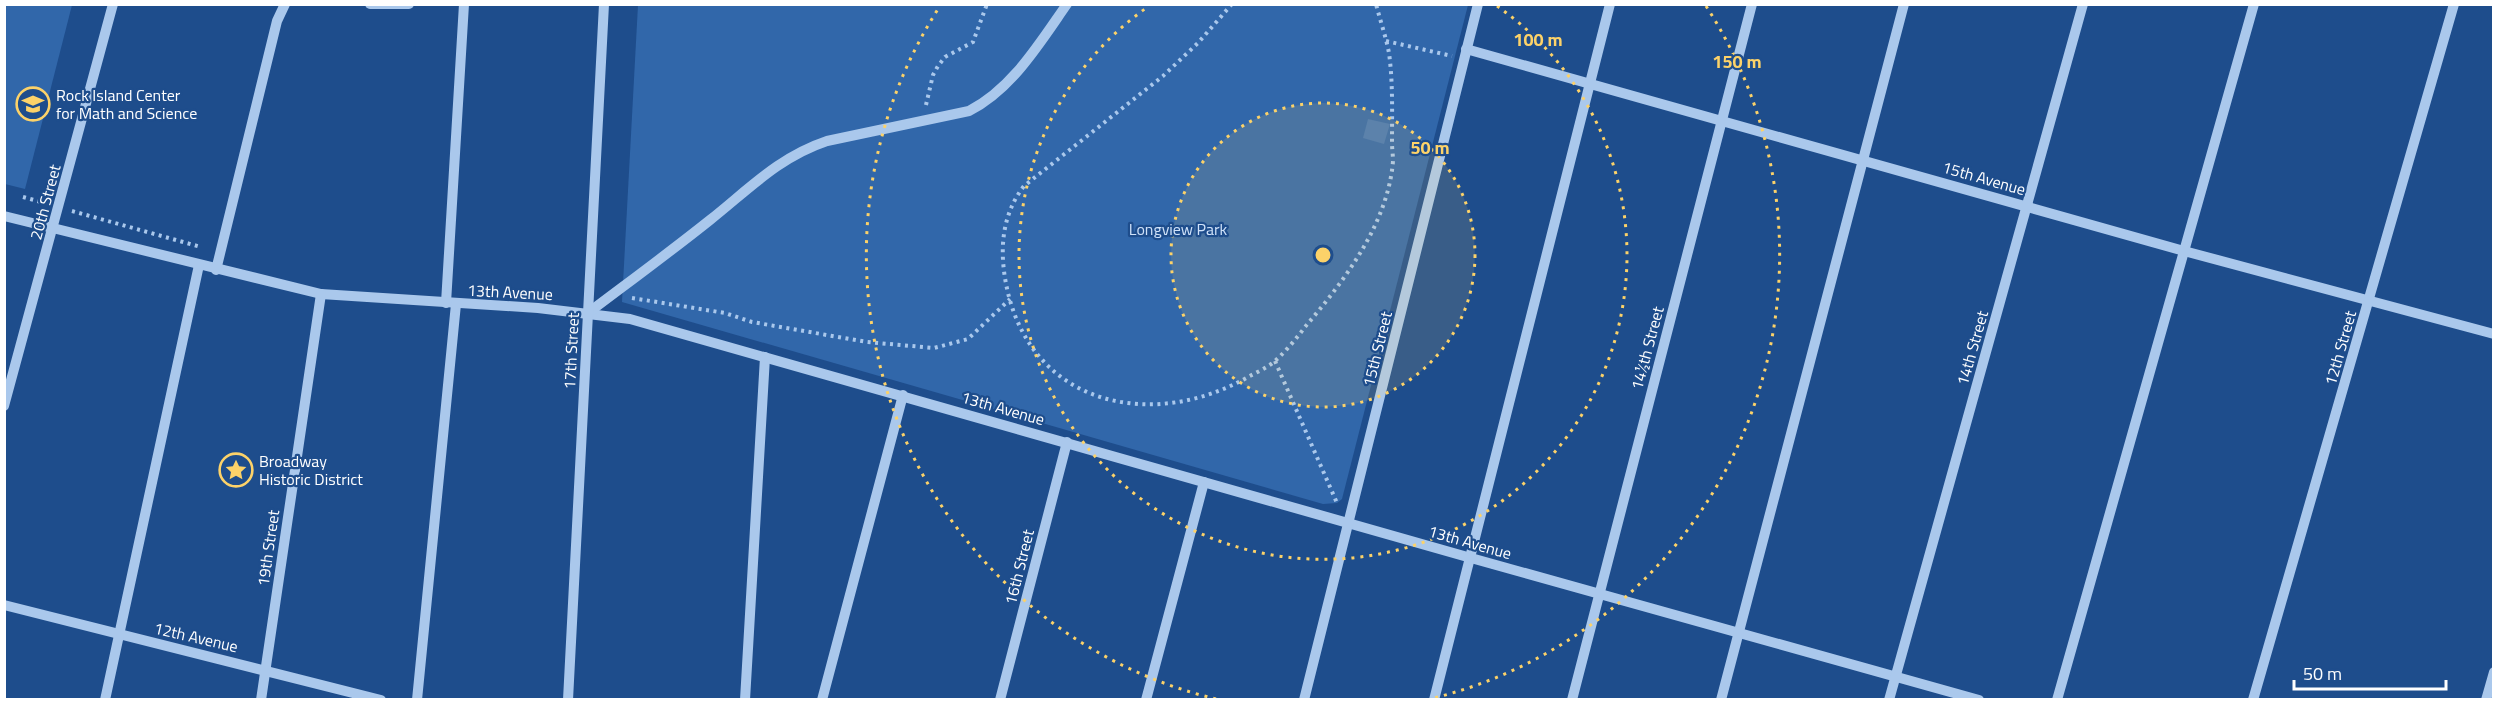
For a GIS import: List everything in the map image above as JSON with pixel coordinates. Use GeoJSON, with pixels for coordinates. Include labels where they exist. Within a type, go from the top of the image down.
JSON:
{"type":"FeatureCollection","features":[{"type":"Feature","properties":{"kind":"street","name":"20th Street"},"geometry":{"type":"LineString","coordinates":[[4,406],[60,207],[113,4]]}},
{"type":"Feature","properties":{"kind":"street"},"geometry":{"type":"LineString","coordinates":[[216,270],[277,21],[285,4]]}},
{"type":"Feature","properties":{"kind":"street"},"geometry":{"type":"LineString","coordinates":[[370,4],[409,4]]}},
{"type":"Feature","properties":{"kind":"street"},"geometry":{"type":"LineString","coordinates":[[417,699],[451,304],[464,4]]}},
{"type":"Feature","properties":{"kind":"street","name":"17th Street"},"geometry":{"type":"LineString","coordinates":[[568,699],[604,4]]}},
{"type":"Feature","properties":{"kind":"street"},"geometry":{"type":"LineString","coordinates":[[588,313],[710,220],[773,167],[805,148],[827,141],[969,111],[988,102],[1034,52],[1067,4]]}},
{"type":"Feature","properties":{"kind":"street","name":"15th Street"},"geometry":{"type":"LineString","coordinates":[[1304,699],[1350,523],[1478,4]]}},
{"type":"Feature","properties":{"kind":"street"},"geometry":{"type":"LineString","coordinates":[[1434,699],[1610,4]]}},
{"type":"Feature","properties":{"kind":"street","name":"14½th Street"},"geometry":{"type":"LineString","coordinates":[[1572,699],[1752,4]]}},
{"type":"Feature","properties":{"kind":"street"},"geometry":{"type":"LineString","coordinates":[[1721,699],[1904,4]]}},
{"type":"Feature","properties":{"kind":"street","name":"14th Street"},"geometry":{"type":"LineString","coordinates":[[1889,699],[2083,4]]}},
{"type":"Feature","properties":{"kind":"street"},"geometry":{"type":"LineString","coordinates":[[2057,699],[2254,4]]}},
{"type":"Feature","properties":{"kind":"street","name":"12th Street"},"geometry":{"type":"LineString","coordinates":[[2253,699],[2454,4]]}},
{"type":"Feature","properties":{"kind":"street","name":"15th Avenue"},"geometry":{"type":"LineString","coordinates":[[1465,54],[1590,82],[2184,251],[2493,334]]}},
{"type":"Feature","properties":{"kind":"street","name":"13th Avenue"},"geometry":{"type":"LineString","coordinates":[[4,216],[199,266],[321,294],[538,308],[630,319],[1471,558],[1979,699]]}},
{"type":"Feature","properties":{"kind":"street"},"geometry":{"type":"LineString","coordinates":[[105,699],[199,266]]}},
{"type":"Feature","properties":{"kind":"street","name":"19th Street"},"geometry":{"type":"LineString","coordinates":[[261,699],[321,294]]}},
{"type":"Feature","properties":{"kind":"street"},"geometry":{"type":"LineString","coordinates":[[745,699],[765,357]]}},
{"type":"Feature","properties":{"kind":"street"},"geometry":{"type":"LineString","coordinates":[[822,699],[903,395]]}},
{"type":"Feature","properties":{"kind":"street","name":"16th Street"},"geometry":{"type":"LineString","coordinates":[[1000,699],[1067,442]]}},
{"type":"Feature","properties":{"kind":"street"},"geometry":{"type":"LineString","coordinates":[[1146,699],[1204,482]]}},
{"type":"Feature","properties":{"kind":"street","name":"12th Avenue"},"geometry":{"type":"LineString","coordinates":[[4,605],[381,699]]}},
{"type":"Feature","properties":{"kind":"street"},"geometry":{"type":"LineString","coordinates":[[2486,699],[2493,672]]}},
{"type":"Feature","properties":{"kind":"path"},"geometry":{"type":"LineString","coordinates":[[924,121],[933,75],[945,57],[973,42],[987,4]]}},
{"type":"Feature","properties":{"kind":"path"},"geometry":{"type":"LineString","coordinates":[[1232,4],[1198,43],[1163,76],[1024,186],[1012,201],[1002,236],[1005,277],[1010,299],[1024,334],[1047,364],[1083,390],[1121,403],[1136,406],[1188,401],[1232,387],[1275,361],[1329,298],[1364,246],[1375,225],[1393,161],[1389,52],[1376,4]]}},
{"type":"Feature","properties":{"kind":"path"},"geometry":{"type":"LineString","coordinates":[[1386,41],[1465,54]]}},
{"type":"Feature","properties":{"kind":"path"},"geometry":{"type":"LineString","coordinates":[[23,197],[210,249]]}},
{"type":"Feature","properties":{"kind":"path"},"geometry":{"type":"LineString","coordinates":[[610,296],[725,313],[752,322],[867,342],[934,348],[968,339],[1010,299]]}},
{"type":"Feature","properties":{"kind":"path"},"geometry":{"type":"LineString","coordinates":[[1275,361],[1337,503]]}},
{"type":"Feature","properties":{"kind":"green space","name":"Rock Island Center for Math and Science"},"geometry":{"type":"Polygon","coordinates":[[[4,5],[72,5],[25,189],[5,184],[4,5]]]}},
{"type":"Feature","properties":{"kind":"green space","name":"Longview Park"},"geometry":{"type":"Polygon","coordinates":[[[638,5],[1468,5],[1342,499],[1337,503],[1323,504],[622,302],[638,5]]]}},
{"type":"Feature","properties":{"kind":"building"},"geometry":{"type":"Polygon","coordinates":[[[1368,119],[1390,124],[1384,144],[1363,138],[1368,119]]]}},
{"type":"Feature","properties":{"kind":"place","name":"Rock Island Center for Math and Science"},"geometry":{"type":"Point","coordinates":[33,104]}},
{"type":"Feature","properties":{"kind":"place","name":"Broadway Historic District"},"geometry":{"type":"Point","coordinates":[236,470]}}]}
